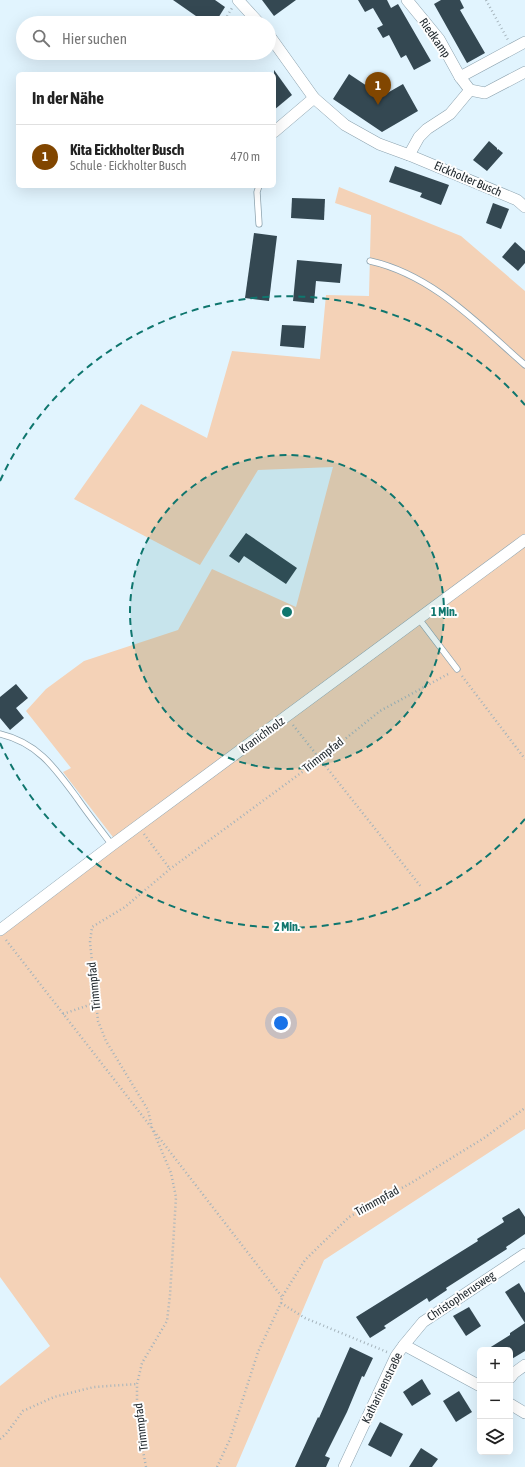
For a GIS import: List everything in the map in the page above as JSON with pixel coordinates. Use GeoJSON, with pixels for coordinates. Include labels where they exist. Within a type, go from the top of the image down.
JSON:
{"type":"FeatureCollection","features":[{"type":"Feature","properties":{"kind":"street","name":"Riedkamp"},"geometry":{"type":"LineString","coordinates":[[407,0],[438,39],[460,77],[470,90]]}},
{"type":"Feature","properties":{"kind":"street"},"geometry":{"type":"LineString","coordinates":[[236,3],[251,16]]}},
{"type":"Feature","properties":{"kind":"street"},"geometry":{"type":"LineString","coordinates":[[460,77],[525,42]]}},
{"type":"Feature","properties":{"kind":"street","name":"Eickholter Busch"},"geometry":{"type":"LineString","coordinates":[[276,45],[314,98],[345,125],[379,144],[517,200],[525,206]]}},
{"type":"Feature","properties":{"kind":"street"},"geometry":{"type":"LineString","coordinates":[[409,155],[419,137],[427,129],[450,114],[470,90],[485,93],[525,72]]}},
{"type":"Feature","properties":{"kind":"street"},"geometry":{"type":"LineString","coordinates":[[276,130],[314,98]]}},
{"type":"Feature","properties":{"kind":"street","name":"Kranichholz"},"geometry":{"type":"LineString","coordinates":[[2,934],[112,845],[525,540]]}},
{"type":"Feature","properties":{"kind":"street","name":"Christopherusweg"},"geometry":{"type":"LineString","coordinates":[[404,1345],[422,1322],[525,1254]]}},
{"type":"Feature","properties":{"kind":"street","name":"Katharinenstraße"},"geometry":{"type":"LineString","coordinates":[[344,1467],[396,1356],[404,1345],[477,1384]]}},
{"type":"Feature","properties":{"kind":"street"},"geometry":{"type":"LineString","coordinates":[[513,1374],[525,1365]]}},
{"type":"Feature","properties":{"kind":"street"},"geometry":{"type":"LineString","coordinates":[[513,1406],[525,1413]]}},
{"type":"Feature","properties":{"kind":"lane"},"geometry":{"type":"LineString","coordinates":[[259,188],[259,224]]}},
{"type":"Feature","properties":{"kind":"lane"},"geometry":{"type":"LineString","coordinates":[[370,261],[387,265],[435,288],[525,365]]}},
{"type":"Feature","properties":{"kind":"lane"},"geometry":{"type":"LineString","coordinates":[[419,619],[458,669]]}},
{"type":"Feature","properties":{"kind":"lane"},"geometry":{"type":"LineString","coordinates":[[0,734],[13,737],[31,746],[53,766],[112,845]]}},
{"type":"Feature","properties":{"kind":"path"},"geometry":{"type":"LineString","coordinates":[[486,0],[513,49]]}},
{"type":"Feature","properties":{"kind":"path"},"geometry":{"type":"LineString","coordinates":[[227,16],[236,3]]}},
{"type":"Feature","properties":{"kind":"path"},"geometry":{"type":"LineString","coordinates":[[458,669],[525,759]]}},
{"type":"Feature","properties":{"kind":"path","name":"Trimmpfad"},"geometry":{"type":"LineString","coordinates":[[146,1467],[137,1418],[137,1384],[142,1363],[167,1321],[173,1256],[176,1197],[171,1173],[152,1128],[148,1110],[106,1041],[98,1021],[90,942],[92,927],[125,907],[170,869],[320,759],[380,711],[458,669]]}},
{"type":"Feature","properties":{"kind":"path"},"geometry":{"type":"LineString","coordinates":[[286,717],[422,888]]}},
{"type":"Feature","properties":{"kind":"path"},"geometry":{"type":"LineString","coordinates":[[138,826],[170,869]]}},
{"type":"Feature","properties":{"kind":"path"},"geometry":{"type":"LineString","coordinates":[[2,934],[282,1297]]}},
{"type":"Feature","properties":{"kind":"path"},"geometry":{"type":"LineString","coordinates":[[64,1014],[95,1003]]}},
{"type":"Feature","properties":{"kind":"path","name":"Trimmpfad"},"geometry":{"type":"LineString","coordinates":[[217,1467],[230,1439],[258,1352],[281,1303],[282,1297],[304,1260],[349,1217],[411,1183],[484,1138],[525,1108]]}},
{"type":"Feature","properties":{"kind":"path"},"geometry":{"type":"LineString","coordinates":[[281,1303],[305,1318],[396,1356]]}},
{"type":"Feature","properties":{"kind":"path"},"geometry":{"type":"LineString","coordinates":[[0,1439],[6,1434],[23,1411],[54,1397],[94,1387],[137,1384]]}},
{"type":"Feature","properties":{"kind":"shaded area"},"geometry":{"type":"Polygon","coordinates":[[[339,187],[461,236],[525,291],[525,1129],[324,1260],[236,1467],[0,1467],[0,1386],[50,1346],[0,1277],[0,935],[119,845],[63,772],[71,768],[26,711],[46,689],[84,661],[178,630],[212,569],[296,607],[333,467],[258,470],[200,565],[74,499],[141,404],[207,438],[232,351],[320,359],[326,295],[369,296],[371,215],[335,203],[339,187]]]}},
{"type":"Feature","properties":{"kind":"building"},"geometry":{"type":"Polygon","coordinates":[[[173,0],[215,0],[225,7],[219,16],[196,16],[173,0]]]}},
{"type":"Feature","properties":{"kind":"building"},"geometry":{"type":"Polygon","coordinates":[[[262,0],[296,0],[274,16],[262,0]]]}},
{"type":"Feature","properties":{"kind":"building"},"geometry":{"type":"Polygon","coordinates":[[[358,0],[387,0],[391,8],[398,4],[431,61],[414,70],[406,55],[401,58],[389,35],[383,38],[377,28],[383,25],[373,8],[365,12],[358,0]]]}},
{"type":"Feature","properties":{"kind":"building"},"geometry":{"type":"Polygon","coordinates":[[[441,0],[460,0],[464,8],[460,10],[485,53],[467,63],[434,4],[441,0]]]}},
{"type":"Feature","properties":{"kind":"building"},"geometry":{"type":"Polygon","coordinates":[[[276,73],[292,95],[276,108],[276,73]]]}},
{"type":"Feature","properties":{"kind":"building"},"geometry":{"type":"Polygon","coordinates":[[[349,74],[382,96],[403,84],[418,111],[382,132],[333,99],[349,74]]]}},
{"type":"Feature","properties":{"kind":"building"},"geometry":{"type":"Polygon","coordinates":[[[489,141],[497,148],[497,150],[498,149],[503,153],[487,171],[473,160],[489,141]]]}},
{"type":"Feature","properties":{"kind":"building"},"geometry":{"type":"Polygon","coordinates":[[[395,166],[449,185],[441,205],[420,197],[422,193],[389,182],[395,166]]]}},
{"type":"Feature","properties":{"kind":"building"},"geometry":{"type":"Polygon","coordinates":[[[292,198],[325,199],[324,220],[291,218],[292,198]]]}},
{"type":"Feature","properties":{"kind":"building"},"geometry":{"type":"Polygon","coordinates":[[[493,203],[509,209],[501,229],[486,223],[493,203]]]}},
{"type":"Feature","properties":{"kind":"building"},"geometry":{"type":"Polygon","coordinates":[[[254,233],[277,236],[269,301],[245,298],[254,233]]]}},
{"type":"Feature","properties":{"kind":"building"},"geometry":{"type":"Polygon","coordinates":[[[515,242],[525,251],[525,263],[518,271],[502,257],[515,242]]]}},
{"type":"Feature","properties":{"kind":"building"},"geometry":{"type":"Polygon","coordinates":[[[297,260],[342,264],[340,283],[316,281],[314,303],[293,301],[297,260]]]}},
{"type":"Feature","properties":{"kind":"building"},"geometry":{"type":"Polygon","coordinates":[[[282,325],[306,326],[304,348],[280,346],[282,325]]]}},
{"type":"Feature","properties":{"kind":"building"},"geometry":{"type":"Polygon","coordinates":[[[246,533],[297,568],[286,584],[244,556],[239,563],[229,556],[246,533]]]}},
{"type":"Feature","properties":{"kind":"building"},"geometry":{"type":"Polygon","coordinates":[[[16,684],[28,698],[16,708],[24,718],[10,730],[0,718],[0,697],[16,684]]]}},
{"type":"Feature","properties":{"kind":"building"},"geometry":{"type":"Polygon","coordinates":[[[519,1208],[525,1217],[525,1234],[506,1247],[507,1249],[446,1288],[447,1290],[429,1302],[427,1298],[384,1326],[386,1328],[370,1338],[356,1317],[478,1241],[477,1239],[504,1222],[502,1218],[519,1208]]]}},
{"type":"Feature","properties":{"kind":"building"},"geometry":{"type":"Polygon","coordinates":[[[519,1283],[525,1293],[525,1323],[505,1292],[519,1283]]]}},
{"type":"Feature","properties":{"kind":"building"},"geometry":{"type":"Polygon","coordinates":[[[469,1307],[481,1326],[466,1336],[453,1316],[469,1307]]]}},
{"type":"Feature","properties":{"kind":"building"},"geometry":{"type":"Polygon","coordinates":[[[525,1323],[525,1351],[513,1358],[513,1347],[491,1347],[510,1335],[510,1333],[525,1323]]]}},
{"type":"Feature","properties":{"kind":"building"},"geometry":{"type":"Polygon","coordinates":[[[350,1347],[373,1358],[364,1377],[362,1376],[347,1412],[325,1456],[330,1458],[326,1467],[295,1467],[318,1417],[319,1418],[350,1347]]]}},
{"type":"Feature","properties":{"kind":"building"},"geometry":{"type":"Polygon","coordinates":[[[422,1379],[431,1394],[412,1406],[403,1392],[422,1379]]]}},
{"type":"Feature","properties":{"kind":"building"},"geometry":{"type":"Polygon","coordinates":[[[459,1391],[472,1412],[456,1422],[443,1401],[459,1391]]]}},
{"type":"Feature","properties":{"kind":"building"},"geometry":{"type":"Polygon","coordinates":[[[380,1422],[403,1434],[391,1457],[368,1445],[380,1422]]]}},
{"type":"Feature","properties":{"kind":"building"},"geometry":{"type":"Polygon","coordinates":[[[421,1448],[438,1459],[432,1467],[409,1467],[421,1448]]]}},
{"type":"Feature","properties":{"kind":"place","name":"Kita Eickholter Busch"},"geometry":{"type":"Point","coordinates":[378,105]}}]}
